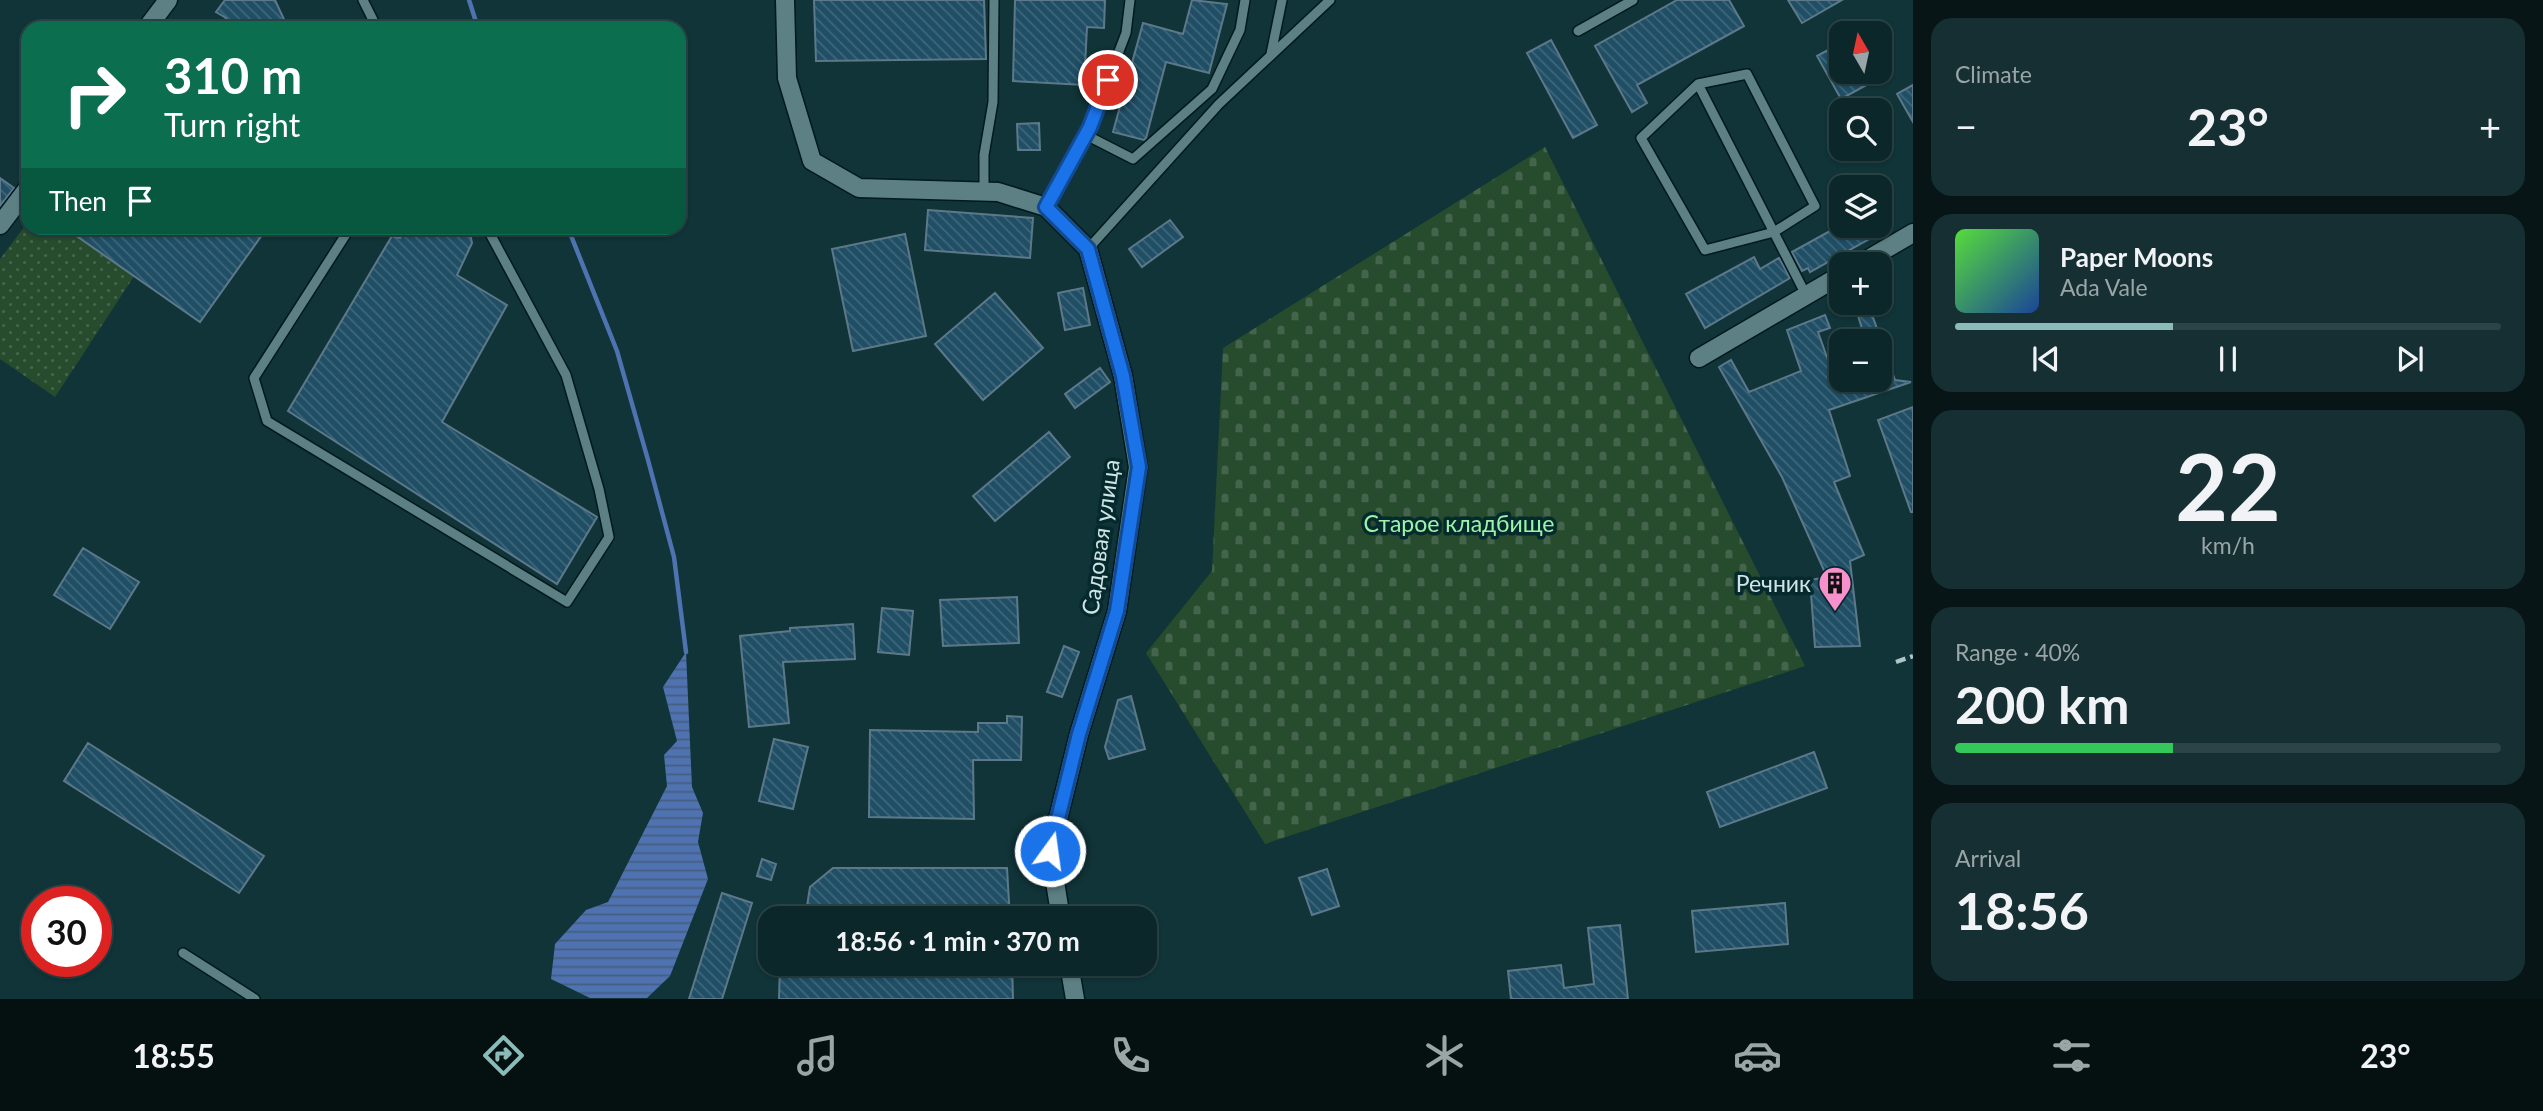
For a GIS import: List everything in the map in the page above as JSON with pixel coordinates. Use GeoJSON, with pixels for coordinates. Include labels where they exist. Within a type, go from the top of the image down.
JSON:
{"type":"FeatureCollection","features":[{"type":"Feature","properties":{"kind":"street"},"geometry":{"type":"LineString","coordinates":[[152,21],[168,0]]}},
{"type":"Feature","properties":{"kind":"street","name":"Садовая улица"},"geometry":{"type":"LineString","coordinates":[[785,0],[787,78],[812,161],[859,188],[998,192],[1046,207],[1088,249],[1123,376],[1139,467],[1117,611],[1079,734],[1050,851],[1060,906]]}},
{"type":"Feature","properties":{"kind":"street"},"geometry":{"type":"LineString","coordinates":[[0,225],[21,197]]}},
{"type":"Feature","properties":{"kind":"street"},"geometry":{"type":"LineString","coordinates":[[1881,252],[1913,233]]}},
{"type":"Feature","properties":{"kind":"street"},"geometry":{"type":"LineString","coordinates":[[1699,358],[1829,282]]}},
{"type":"Feature","properties":{"kind":"street"},"geometry":{"type":"LineString","coordinates":[[1071,976],[1075,999]]}},
{"type":"Feature","properties":{"kind":"lane"},"geometry":{"type":"LineString","coordinates":[[363,0],[374,21]]}},
{"type":"Feature","properties":{"kind":"lane"},"geometry":{"type":"LineString","coordinates":[[984,192],[984,155],[993,102],[994,0]]}},
{"type":"Feature","properties":{"kind":"lane"},"geometry":{"type":"LineString","coordinates":[[1046,207],[1086,135],[1126,33],[1129,0]]}},
{"type":"Feature","properties":{"kind":"lane"},"geometry":{"type":"LineString","coordinates":[[1086,135],[1133,159],[1212,89],[1240,30],[1245,0]]}},
{"type":"Feature","properties":{"kind":"lane"},"geometry":{"type":"LineString","coordinates":[[1270,55],[1282,0]]}},
{"type":"Feature","properties":{"kind":"lane"},"geometry":{"type":"LineString","coordinates":[[1088,249],[1219,104],[1330,0]]}},
{"type":"Feature","properties":{"kind":"lane"},"geometry":{"type":"LineString","coordinates":[[1578,31],[1633,0]]}},
{"type":"Feature","properties":{"kind":"lane"},"geometry":{"type":"LineString","coordinates":[[1747,74],[1815,206],[1774,232],[1704,250],[1641,138],[1698,84],[1747,74]]}},
{"type":"Feature","properties":{"kind":"lane"},"geometry":{"type":"LineString","coordinates":[[1698,84],[1806,295]]}},
{"type":"Feature","properties":{"kind":"lane"},"geometry":{"type":"LineString","coordinates":[[346,235],[254,378],[267,421],[567,603],[609,537],[600,489],[566,375],[491,235]]}},
{"type":"Feature","properties":{"kind":"lane"},"geometry":{"type":"LineString","coordinates":[[183,953],[256,999]]}},
{"type":"Feature","properties":{"kind":"green space","name":"Старое кладбище"},"geometry":{"type":"Polygon","coordinates":[[[1545,147],[1805,666],[1265,844],[1146,653],[1212,571],[1223,348],[1545,147]]]}},
{"type":"Feature","properties":{"kind":"green space"},"geometry":{"type":"Polygon","coordinates":[[[21,231],[21,235],[108,235],[144,261],[55,397],[0,359],[0,259],[21,231]]]}},
{"type":"Feature","properties":{"kind":"water"},"geometry":{"type":"Polygon","coordinates":[[[686,652],[692,787],[703,813],[698,842],[708,879],[670,976],[647,998],[590,998],[551,979],[555,944],[586,910],[608,902],[667,786],[664,755],[677,741],[663,687],[686,652]]]}},
{"type":"Feature","properties":{"kind":"building"},"geometry":{"type":"Polygon","coordinates":[[[225,0],[275,0],[285,21],[224,21],[226,18],[216,12],[225,0]]]}},
{"type":"Feature","properties":{"kind":"building"},"geometry":{"type":"Polygon","coordinates":[[[814,0],[984,0],[986,59],[816,61],[814,0]]]}},
{"type":"Feature","properties":{"kind":"building"},"geometry":{"type":"Polygon","coordinates":[[[1015,0],[1105,0],[1104,28],[1087,27],[1084,85],[1013,81],[1015,0]]]}},
{"type":"Feature","properties":{"kind":"building"},"geometry":{"type":"Polygon","coordinates":[[[1192,0],[1227,4],[1209,73],[1166,62],[1146,138],[1144,140],[1113,132],[1143,23],[1183,34],[1192,0]]]}},
{"type":"Feature","properties":{"kind":"building"},"geometry":{"type":"Polygon","coordinates":[[[1677,0],[1729,0],[1744,26],[1637,85],[1647,103],[1632,112],[1595,46],[1677,0]]]}},
{"type":"Feature","properties":{"kind":"building"},"geometry":{"type":"Polygon","coordinates":[[[1788,0],[1842,0],[1802,23],[1788,0]]]}},
{"type":"Feature","properties":{"kind":"building"},"geometry":{"type":"Polygon","coordinates":[[[1551,40],[1597,125],[1573,138],[1527,53],[1551,40]]]}},
{"type":"Feature","properties":{"kind":"building"},"geometry":{"type":"Polygon","coordinates":[[[1829,50],[1829,78],[1817,56],[1829,50]]]}},
{"type":"Feature","properties":{"kind":"building"},"geometry":{"type":"Polygon","coordinates":[[[1833,84],[1868,84],[1843,98],[1833,84]]]}},
{"type":"Feature","properties":{"kind":"building"},"geometry":{"type":"Polygon","coordinates":[[[1913,85],[1913,122],[1897,94],[1913,85]]]}},
{"type":"Feature","properties":{"kind":"building"},"geometry":{"type":"Polygon","coordinates":[[[1039,123],[1040,150],[1018,150],[1017,124],[1039,123]]]}},
{"type":"Feature","properties":{"kind":"building"},"geometry":{"type":"Polygon","coordinates":[[[0,178],[14,188],[0,206],[0,178]]]}},
{"type":"Feature","properties":{"kind":"building"},"geometry":{"type":"Polygon","coordinates":[[[928,210],[1033,218],[1030,258],[925,250],[928,210]]]}},
{"type":"Feature","properties":{"kind":"building"},"geometry":{"type":"Polygon","coordinates":[[[1170,220],[1183,237],[1142,267],[1129,249],[1170,220]]]}},
{"type":"Feature","properties":{"kind":"building"},"geometry":{"type":"Polygon","coordinates":[[[1829,232],[1829,238],[1871,238],[1846,252],[1829,252],[1829,261],[1810,272],[1808,268],[1802,271],[1792,252],[1829,232]]]}},
{"type":"Feature","properties":{"kind":"building"},"geometry":{"type":"Polygon","coordinates":[[[905,234],[926,336],[853,351],[832,249],[905,234]]]}},
{"type":"Feature","properties":{"kind":"building"},"geometry":{"type":"Polygon","coordinates":[[[75,235],[262,235],[200,322],[75,235]]]}},
{"type":"Feature","properties":{"kind":"building"},"geometry":{"type":"Polygon","coordinates":[[[402,235],[470,235],[472,243],[457,275],[507,305],[442,422],[597,517],[557,584],[288,411],[392,236],[400,238],[402,235]]]}},
{"type":"Feature","properties":{"kind":"building"},"geometry":{"type":"Polygon","coordinates":[[[1754,257],[1760,269],[1779,258],[1790,278],[1705,328],[1686,294],[1754,257]]]}},
{"type":"Feature","properties":{"kind":"building"},"geometry":{"type":"Polygon","coordinates":[[[1083,288],[1090,325],[1065,330],[1058,293],[1083,288]]]}},
{"type":"Feature","properties":{"kind":"building"},"geometry":{"type":"Polygon","coordinates":[[[995,293],[1043,348],[983,400],[935,344],[995,293]]]}},
{"type":"Feature","properties":{"kind":"building"},"geometry":{"type":"Polygon","coordinates":[[[1825,315],[1830,328],[1818,332],[1829,363],[1829,392],[1882,392],[1829,410],[1850,476],[1834,482],[1864,555],[1850,561],[1860,646],[1815,647],[1810,580],[1827,577],[1782,477],[1719,367],[1731,360],[1749,392],[1801,371],[1787,330],[1825,315]]]}},
{"type":"Feature","properties":{"kind":"building"},"geometry":{"type":"Polygon","coordinates":[[[1858,315],[1872,315],[1877,329],[1862,329],[1858,315]]]}},
{"type":"Feature","properties":{"kind":"building"},"geometry":{"type":"Polygon","coordinates":[[[1100,368],[1110,382],[1075,408],[1065,394],[1100,368]]]}},
{"type":"Feature","properties":{"kind":"building"},"geometry":{"type":"Polygon","coordinates":[[[1892,371],[1895,380],[1911,382],[1892,388],[1892,371]]]}},
{"type":"Feature","properties":{"kind":"building"},"geometry":{"type":"Polygon","coordinates":[[[1913,407],[1913,512],[1911,512],[1878,420],[1913,407]]]}},
{"type":"Feature","properties":{"kind":"building"},"geometry":{"type":"Polygon","coordinates":[[[1049,432],[1070,457],[995,521],[973,496],[1049,432]]]}},
{"type":"Feature","properties":{"kind":"building"},"geometry":{"type":"Polygon","coordinates":[[[83,548],[139,582],[110,629],[54,595],[83,548]]]}},
{"type":"Feature","properties":{"kind":"building"},"geometry":{"type":"Polygon","coordinates":[[[1017,597],[1019,643],[943,646],[940,600],[1017,597]]]}},
{"type":"Feature","properties":{"kind":"building"},"geometry":{"type":"Polygon","coordinates":[[[882,608],[913,611],[909,655],[878,652],[882,608]]]}},
{"type":"Feature","properties":{"kind":"building"},"geometry":{"type":"Polygon","coordinates":[[[853,624],[855,659],[783,662],[789,723],[749,727],[740,636],[790,631],[790,628],[853,624]]]}},
{"type":"Feature","properties":{"kind":"building"},"geometry":{"type":"Polygon","coordinates":[[[1064,646],[1079,652],[1062,697],[1047,692],[1064,646]]]}},
{"type":"Feature","properties":{"kind":"building"},"geometry":{"type":"Polygon","coordinates":[[[1131,696],[1145,749],[1109,759],[1105,747],[1118,700],[1131,696]]]}},
{"type":"Feature","properties":{"kind":"building"},"geometry":{"type":"Polygon","coordinates":[[[1007,716],[1022,717],[1021,760],[973,760],[974,819],[869,817],[870,730],[978,732],[978,723],[1007,723],[1007,716]]]}},
{"type":"Feature","properties":{"kind":"building"},"geometry":{"type":"Polygon","coordinates":[[[774,739],[808,747],[793,809],[759,801],[774,739]]]}},
{"type":"Feature","properties":{"kind":"building"},"geometry":{"type":"Polygon","coordinates":[[[88,743],[264,856],[239,893],[64,781],[88,743]]]}},
{"type":"Feature","properties":{"kind":"building"},"geometry":{"type":"Polygon","coordinates":[[[1814,752],[1827,788],[1720,827],[1707,792],[1814,752]]]}},
{"type":"Feature","properties":{"kind":"building"},"geometry":{"type":"Polygon","coordinates":[[[762,859],[776,864],[771,880],[757,876],[762,859]]]}},
{"type":"Feature","properties":{"kind":"building"},"geometry":{"type":"Polygon","coordinates":[[[833,868],[1007,868],[1009,906],[807,906],[810,887],[833,868]]]}},
{"type":"Feature","properties":{"kind":"building"},"geometry":{"type":"Polygon","coordinates":[[[1327,869],[1339,906],[1312,915],[1299,878],[1327,869]]]}},
{"type":"Feature","properties":{"kind":"building"},"geometry":{"type":"Polygon","coordinates":[[[722,893],[752,903],[722,999],[689,999],[722,893]]]}},
{"type":"Feature","properties":{"kind":"building"},"geometry":{"type":"Polygon","coordinates":[[[1785,903],[1788,944],[1696,952],[1692,911],[1785,903]]]}},
{"type":"Feature","properties":{"kind":"building"},"geometry":{"type":"Polygon","coordinates":[[[1620,925],[1628,999],[1511,999],[1508,971],[1561,965],[1564,988],[1594,984],[1588,928],[1620,925]]]}},
{"type":"Feature","properties":{"kind":"building"},"geometry":{"type":"Polygon","coordinates":[[[780,976],[1012,976],[1013,999],[779,999],[780,976]]]}},
{"type":"Feature","properties":{"kind":"waterway"},"geometry":{"type":"LineString","coordinates":[[469,0],[476,21]]}},
{"type":"Feature","properties":{"kind":"waterway"},"geometry":{"type":"LineString","coordinates":[[571,235],[617,351],[648,460],[674,557],[686,652]]}},
{"type":"Feature","properties":{"kind":"railway"},"geometry":{"type":"LineString","coordinates":[[1896,662],[1913,656]]}},
{"type":"Feature","properties":{"kind":"place","name":"Речник"},"geometry":{"type":"Point","coordinates":[1835,613]}},
{"type":"Feature","properties":{"kind":"route"},"geometry":{"type":"LineString","coordinates":[[1050,851],[1079,734],[1117,611],[1139,467],[1123,376],[1088,249],[1046,207],[1090,127],[1108,80]]}}]}
